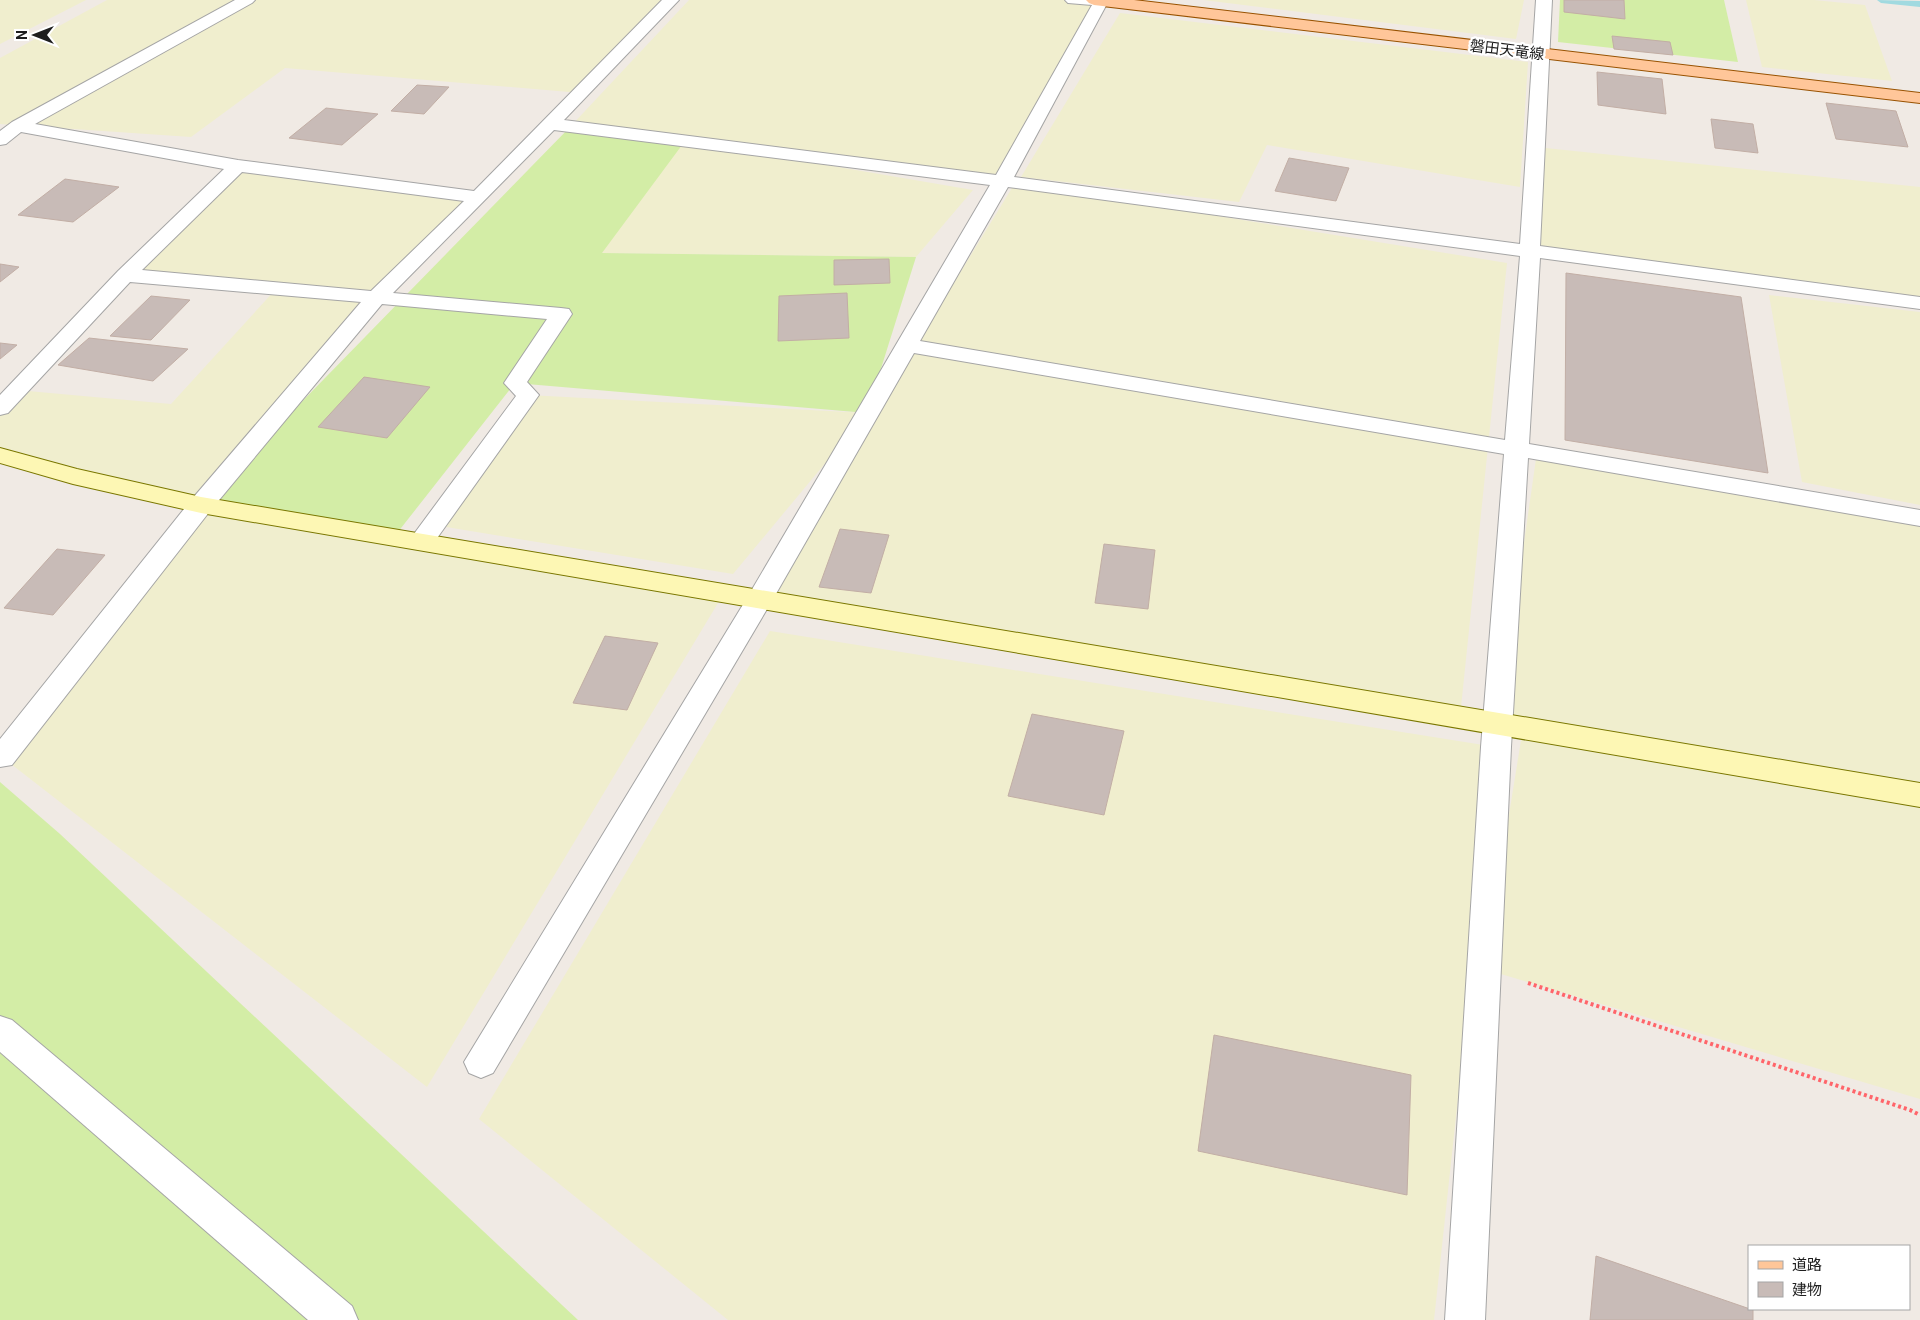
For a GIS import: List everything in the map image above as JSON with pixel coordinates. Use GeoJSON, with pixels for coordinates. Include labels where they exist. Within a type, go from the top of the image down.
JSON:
{"type":"FeatureCollection","features":[{"type":"Feature","properties":{"kind":"main road","name":"磐田天竜線"},"geometry":{"type":"LineString","coordinates":[[1098,1],[1130,2],[1542,54],[1920,98]]}},
{"type":"Feature","properties":{"kind":"street"},"geometry":{"type":"LineString","coordinates":[[0,140],[18,126],[246,0]]}},
{"type":"Feature","properties":{"kind":"street"},"geometry":{"type":"LineString","coordinates":[[2,757],[201,505],[376,298],[479,197],[671,0]]}},
{"type":"Feature","properties":{"kind":"street"},"geometry":{"type":"LineString","coordinates":[[480,1062],[760,599],[1002,182],[1098,1],[1073,0]]}},
{"type":"Feature","properties":{"kind":"street"},"geometry":{"type":"LineString","coordinates":[[1465,1320],[1498,723],[1530,251],[1544,0]]}},
{"type":"Feature","properties":{"kind":"street"},"geometry":{"type":"LineString","coordinates":[[550,124],[1920,303]]}},
{"type":"Feature","properties":{"kind":"street"},"geometry":{"type":"LineString","coordinates":[[18,126],[238,166],[479,197]]}},
{"type":"Feature","properties":{"kind":"street"},"geometry":{"type":"LineString","coordinates":[[0,408],[126,275],[238,166]]}},
{"type":"Feature","properties":{"kind":"street"},"geometry":{"type":"LineString","coordinates":[[126,275],[561,314],[515,383],[528,395],[422,542]]}},
{"type":"Feature","properties":{"kind":"street"},"geometry":{"type":"LineString","coordinates":[[907,345],[1920,518]]}},
{"type":"Feature","properties":{"kind":"street"},"geometry":{"type":"LineString","coordinates":[[0,455],[73,476],[201,505],[1498,723],[1920,796]]}},
{"type":"Feature","properties":{"kind":"street"},"geometry":{"type":"LineString","coordinates":[[0,1031],[338,1320]]}},
{"type":"Feature","properties":{"kind":"path"},"geometry":{"type":"LineString","coordinates":[[1484,969],[1910,1110],[1920,1116]]}},
{"type":"Feature","properties":{"kind":"shaded area"},"geometry":{"type":"Polygon","coordinates":[[[0,0],[86,0],[0,44],[0,0]]]}},
{"type":"Feature","properties":{"kind":"shaded area"},"geometry":{"type":"Polygon","coordinates":[[[107,0],[671,0],[581,93],[285,68],[191,137],[0,124],[0,58],[107,0]]]}},
{"type":"Feature","properties":{"kind":"shaded area"},"geometry":{"type":"Polygon","coordinates":[[[689,0],[1102,1],[1002,181],[704,144],[973,190],[916,257],[602,253],[570,127],[689,0]]]}},
{"type":"Feature","properties":{"kind":"shaded area"},"geometry":{"type":"Polygon","coordinates":[[[1203,0],[1524,0],[1516,39],[1203,0]]]}},
{"type":"Feature","properties":{"kind":"shaded area"},"geometry":{"type":"Polygon","coordinates":[[[1746,0],[1814,0],[1865,5],[1892,81],[1762,67],[1746,0]]]}},
{"type":"Feature","properties":{"kind":"shaded area"},"geometry":{"type":"Polygon","coordinates":[[[1120,13],[1528,62],[1520,187],[1267,145],[1239,202],[1021,177],[1120,13]]]}},
{"type":"Feature","properties":{"kind":"shaded area"},"geometry":{"type":"Polygon","coordinates":[[[1536,147],[1920,187],[1920,303],[1530,251],[1536,147]]]}},
{"type":"Feature","properties":{"kind":"shaded area"},"geometry":{"type":"Polygon","coordinates":[[[238,166],[479,197],[376,298],[202,504],[724,593],[427,1087],[2,757],[201,505],[0,453],[0,408],[17,390],[171,404],[276,289],[125,275],[238,166]]]}},
{"type":"Feature","properties":{"kind":"shaded area"},"geometry":{"type":"Polygon","coordinates":[[[1015,183],[1507,263],[1460,717],[760,599],[1015,183]]]}},
{"type":"Feature","properties":{"kind":"shaded area"},"geometry":{"type":"Polygon","coordinates":[[[1769,295],[1920,312],[1920,505],[1802,482],[1769,295]]]}},
{"type":"Feature","properties":{"kind":"shaded area"},"geometry":{"type":"Polygon","coordinates":[[[528,395],[867,413],[733,574],[434,525],[528,395]]]}},
{"type":"Feature","properties":{"kind":"shaded area"},"geometry":{"type":"Polygon","coordinates":[[[1537,452],[1920,518],[1920,1099],[1484,969],[1523,728],[1498,723],[1537,452]]]}},
{"type":"Feature","properties":{"kind":"shaded area"},"geometry":{"type":"Polygon","coordinates":[[[770,631],[1496,747],[1434,1320],[728,1320],[479,1119],[770,631]]]}},
{"type":"Feature","properties":{"kind":"green space"},"geometry":{"type":"Polygon","coordinates":[[[1560,0],[1724,0],[1738,62],[1558,42],[1560,0]]]}},
{"type":"Feature","properties":{"kind":"green space"},"geometry":{"type":"Polygon","coordinates":[[[570,127],[685,141],[602,253],[916,257],[867,413],[515,383],[394,537],[201,505],[570,127]]]}},
{"type":"Feature","properties":{"kind":"green space"},"geometry":{"type":"Polygon","coordinates":[[[0,782],[60,834],[578,1320],[0,1320],[0,782]]]}},
{"type":"Feature","properties":{"kind":"building"},"geometry":{"type":"Polygon","coordinates":[[[1564,0],[1624,0],[1625,19],[1564,12],[1564,0]]]}},
{"type":"Feature","properties":{"kind":"building"},"geometry":{"type":"Polygon","coordinates":[[[1612,36],[1670,42],[1673,55],[1614,49],[1612,36]]]}},
{"type":"Feature","properties":{"kind":"building"},"geometry":{"type":"Polygon","coordinates":[[[1597,72],[1662,79],[1666,114],[1598,105],[1597,72]]]}},
{"type":"Feature","properties":{"kind":"building"},"geometry":{"type":"Polygon","coordinates":[[[417,85],[449,87],[424,114],[391,111],[417,85]]]}},
{"type":"Feature","properties":{"kind":"building"},"geometry":{"type":"Polygon","coordinates":[[[1826,103],[1896,111],[1908,147],[1836,139],[1826,103]]]}},
{"type":"Feature","properties":{"kind":"building"},"geometry":{"type":"Polygon","coordinates":[[[326,108],[378,114],[342,145],[289,138],[326,108]]]}},
{"type":"Feature","properties":{"kind":"building"},"geometry":{"type":"Polygon","coordinates":[[[1711,119],[1753,124],[1758,153],[1715,148],[1711,119]]]}},
{"type":"Feature","properties":{"kind":"building"},"geometry":{"type":"Polygon","coordinates":[[[1289,158],[1349,168],[1336,201],[1275,191],[1289,158]]]}},
{"type":"Feature","properties":{"kind":"building"},"geometry":{"type":"Polygon","coordinates":[[[65,179],[119,187],[73,222],[18,215],[65,179]]]}},
{"type":"Feature","properties":{"kind":"building"},"geometry":{"type":"Polygon","coordinates":[[[889,259],[890,283],[834,285],[834,260],[889,259]]]}},
{"type":"Feature","properties":{"kind":"building"},"geometry":{"type":"Polygon","coordinates":[[[0,264],[19,267],[0,282],[0,264]]]}},
{"type":"Feature","properties":{"kind":"building"},"geometry":{"type":"Polygon","coordinates":[[[1566,273],[1741,297],[1768,473],[1565,440],[1566,273]]]}},
{"type":"Feature","properties":{"kind":"building"},"geometry":{"type":"Polygon","coordinates":[[[847,293],[849,338],[778,341],[779,296],[847,293]]]}},
{"type":"Feature","properties":{"kind":"building"},"geometry":{"type":"Polygon","coordinates":[[[151,296],[190,300],[151,340],[110,336],[151,296]]]}},
{"type":"Feature","properties":{"kind":"building"},"geometry":{"type":"Polygon","coordinates":[[[89,338],[188,349],[153,381],[58,365],[89,338]]]}},
{"type":"Feature","properties":{"kind":"building"},"geometry":{"type":"Polygon","coordinates":[[[0,343],[17,345],[0,359],[0,343]]]}},
{"type":"Feature","properties":{"kind":"building"},"geometry":{"type":"Polygon","coordinates":[[[364,377],[430,387],[387,438],[318,427],[364,377]]]}},
{"type":"Feature","properties":{"kind":"building"},"geometry":{"type":"Polygon","coordinates":[[[840,529],[889,535],[871,593],[819,587],[840,529]]]}},
{"type":"Feature","properties":{"kind":"building"},"geometry":{"type":"Polygon","coordinates":[[[1104,544],[1155,550],[1148,609],[1095,603],[1104,544]]]}},
{"type":"Feature","properties":{"kind":"building"},"geometry":{"type":"Polygon","coordinates":[[[57,549],[105,555],[53,615],[4,608],[57,549]]]}},
{"type":"Feature","properties":{"kind":"building"},"geometry":{"type":"Polygon","coordinates":[[[605,636],[658,643],[627,710],[573,703],[605,636]]]}},
{"type":"Feature","properties":{"kind":"building"},"geometry":{"type":"Polygon","coordinates":[[[1032,714],[1124,731],[1104,815],[1008,796],[1032,714]]]}},
{"type":"Feature","properties":{"kind":"building"},"geometry":{"type":"Polygon","coordinates":[[[1214,1035],[1411,1075],[1407,1195],[1198,1151],[1214,1035]]]}},
{"type":"Feature","properties":{"kind":"building"},"geometry":{"type":"Polygon","coordinates":[[[1596,1256],[1748,1308],[1748,1310],[1753,1310],[1753,1320],[1590,1320],[1596,1256]]]}},
{"type":"Feature","properties":{"kind":"waterway"},"geometry":{"type":"LineString","coordinates":[[1881,0],[1920,4]]}}]}
